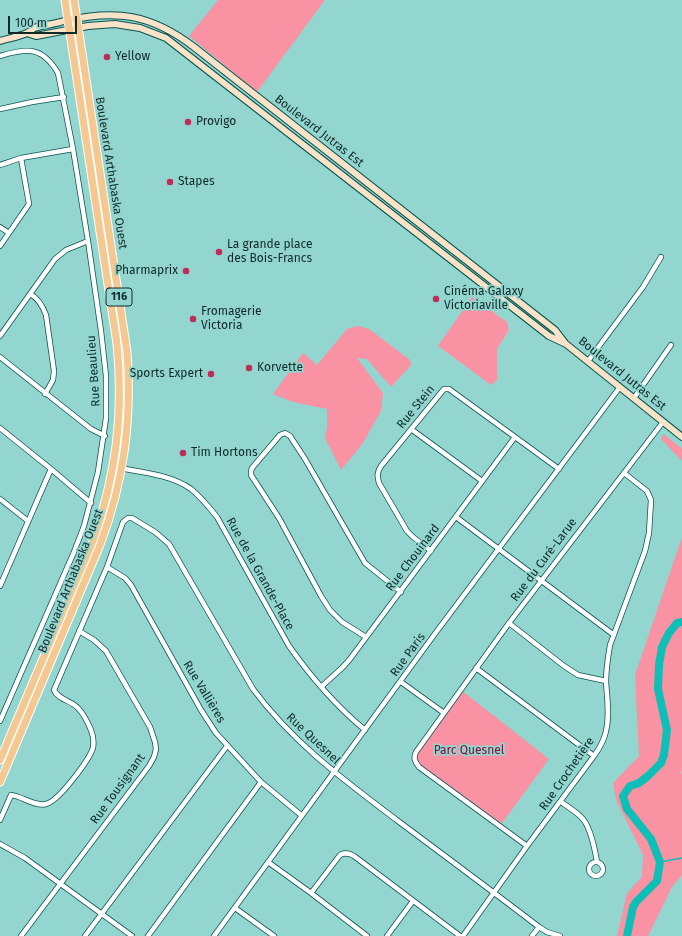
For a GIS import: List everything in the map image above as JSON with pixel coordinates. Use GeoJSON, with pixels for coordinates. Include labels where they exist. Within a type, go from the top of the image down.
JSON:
{"type":"FeatureCollection","features":[{"type":"Feature","properties":{"kind":"main road","name":"Boulevard Arthabaska Ouest"},"geometry":{"type":"LineString","coordinates":[[0,760],[93,541],[107,499],[114,466],[120,415],[119,364],[65,0]]}},
{"type":"Feature","properties":{"kind":"main road","name":"Boulevard Arthabaska Ouest"},"geometry":{"type":"LineString","coordinates":[[0,782],[100,545],[108,522],[122,468],[127,430],[129,405],[127,352],[74,0]]}},
{"type":"Feature","properties":{"kind":"main road","name":"Boulevard Jutras Est"},"geometry":{"type":"LineString","coordinates":[[0,41],[27,33],[35,28],[77,18],[104,15],[127,16],[160,26],[182,37],[555,330],[566,344]]}},
{"type":"Feature","properties":{"kind":"main road","name":"Boulevard Jutras Est"},"geometry":{"type":"LineString","coordinates":[[27,33],[36,36],[105,24],[127,25],[145,29],[166,38],[549,336],[566,344],[588,361],[682,437]]}},
{"type":"Feature","properties":{"kind":"street","name":"Rue Beaulieu"},"geometry":{"type":"LineString","coordinates":[[0,56],[22,50],[35,51],[53,65],[58,73],[64,97],[88,241],[106,376],[106,418],[104,436],[98,472],[84,526],[0,721]]}},
{"type":"Feature","properties":{"kind":"street"},"geometry":{"type":"LineString","coordinates":[[0,110],[32,102],[64,97]]}},
{"type":"Feature","properties":{"kind":"street"},"geometry":{"type":"LineString","coordinates":[[0,165],[22,158],[73,149]]}},
{"type":"Feature","properties":{"kind":"street"},"geometry":{"type":"LineString","coordinates":[[0,246],[29,204],[22,158]]}},
{"type":"Feature","properties":{"kind":"street"},"geometry":{"type":"LineString","coordinates":[[0,227],[9,233]]}},
{"type":"Feature","properties":{"kind":"street"},"geometry":{"type":"LineString","coordinates":[[0,336],[60,254],[73,246],[88,241]]}},
{"type":"Feature","properties":{"kind":"street"},"geometry":{"type":"LineString","coordinates":[[588,361],[643,287],[661,257]]}},
{"type":"Feature","properties":{"kind":"street"},"geometry":{"type":"LineString","coordinates":[[30,294],[38,300],[46,315],[54,371],[53,380],[45,394]]}},
{"type":"Feature","properties":{"kind":"street"},"geometry":{"type":"LineString","coordinates":[[634,398],[671,345]]}},
{"type":"Feature","properties":{"kind":"street"},"geometry":{"type":"LineString","coordinates":[[0,357],[91,429],[104,436]]}},
{"type":"Feature","properties":{"kind":"street","name":"Rue Paris"},"geometry":{"type":"LineString","coordinates":[[214,936],[434,635],[620,387]]}},
{"type":"Feature","properties":{"kind":"street","name":"Rue Stein"},"geometry":{"type":"LineString","coordinates":[[431,550],[413,538],[407,531],[379,483],[377,476],[381,466],[444,389],[449,389],[559,469]]}},
{"type":"Feature","properties":{"kind":"street","name":"Rue du Curé-Larue"},"geometry":{"type":"LineString","coordinates":[[527,846],[418,767],[415,763],[414,756],[509,623],[663,422]]}},
{"type":"Feature","properties":{"kind":"street"},"geometry":{"type":"LineString","coordinates":[[0,428],[91,503]]}},
{"type":"Feature","properties":{"kind":"street"},"geometry":{"type":"LineString","coordinates":[[410,429],[482,481]]}},
{"type":"Feature","properties":{"kind":"street"},"geometry":{"type":"LineString","coordinates":[[366,637],[342,622],[320,596],[279,518],[251,475],[252,468],[280,435],[285,433],[290,436],[366,563],[401,592]]}},
{"type":"Feature","properties":{"kind":"street","name":"Rue Chouinard"},"geometry":{"type":"LineString","coordinates":[[321,687],[343,667],[401,592],[515,437]]}},
{"type":"Feature","properties":{"kind":"street","name":"Rue de la Grande-Place"},"geometry":{"type":"LineString","coordinates":[[114,466],[169,479],[190,488],[201,498],[220,522],[289,646],[321,687],[365,730]]}},
{"type":"Feature","properties":{"kind":"street"},"geometry":{"type":"LineString","coordinates":[[0,586],[51,469]]}},
{"type":"Feature","properties":{"kind":"street","name":"Rue Crochetière"},"geometry":{"type":"LineString","coordinates":[[463,936],[527,846],[594,756],[603,740],[608,722],[606,680],[608,655],[643,557],[649,533],[650,495],[624,473]]}},
{"type":"Feature","properties":{"kind":"street"},"geometry":{"type":"LineString","coordinates":[[0,499],[28,521]]}},
{"type":"Feature","properties":{"kind":"street"},"geometry":{"type":"LineString","coordinates":[[456,517],[614,635]]}},
{"type":"Feature","properties":{"kind":"street","name":"Rue Quesnel"},"geometry":{"type":"LineString","coordinates":[[107,567],[125,519],[128,518],[137,520],[156,532],[168,544],[257,694],[286,729],[333,772],[539,927],[547,932],[560,936]]}},
{"type":"Feature","properties":{"kind":"street"},"geometry":{"type":"LineString","coordinates":[[0,820],[11,795],[40,804],[50,803],[62,794],[91,752],[94,742],[93,736],[83,714],[75,705],[59,696],[54,690],[107,567]]}},
{"type":"Feature","properties":{"kind":"street","name":"Rue Vallières"},"geometry":{"type":"LineString","coordinates":[[107,567],[125,578],[131,585],[201,710],[227,746],[261,782],[301,815]]}},
{"type":"Feature","properties":{"kind":"street"},"geometry":{"type":"LineString","coordinates":[[509,623],[564,666],[578,675],[606,680]]}},
{"type":"Feature","properties":{"kind":"street","name":"Rue Tousignant"},"geometry":{"type":"LineString","coordinates":[[21,936],[149,766],[156,749],[156,742],[150,727],[106,651],[94,640],[79,631]]}},
{"type":"Feature","properties":{"kind":"street"},"geometry":{"type":"LineString","coordinates":[[476,668],[594,756]]}},
{"type":"Feature","properties":{"kind":"street"},"geometry":{"type":"LineString","coordinates":[[401,682],[444,713]]}},
{"type":"Feature","properties":{"kind":"street"},"geometry":{"type":"LineString","coordinates":[[85,936],[227,746]]}},
{"type":"Feature","properties":{"kind":"street"},"geometry":{"type":"LineString","coordinates":[[148,936],[261,782]]}},
{"type":"Feature","properties":{"kind":"street"},"geometry":{"type":"LineString","coordinates":[[560,802],[584,820],[588,828],[597,862]]}},
{"type":"Feature","properties":{"kind":"street"},"geometry":{"type":"LineString","coordinates":[[0,844],[25,858],[132,936]]}},
{"type":"Feature","properties":{"kind":"street"},"geometry":{"type":"LineString","coordinates":[[312,893],[340,855],[343,853],[348,853],[460,936]]}},
{"type":"Feature","properties":{"kind":"street"},"geometry":{"type":"LineString","coordinates":[[268,862],[312,893],[367,936]]}},
{"type":"Feature","properties":{"kind":"street"},"geometry":{"type":"LineString","coordinates":[[387,936],[413,901]]}},
{"type":"Feature","properties":{"kind":"street"},"geometry":{"type":"LineString","coordinates":[[235,908],[274,936]]}},
{"type":"Feature","properties":{"kind":"street"},"geometry":{"type":"LineString","coordinates":[[532,936],[539,927]]}},
{"type":"Feature","properties":{"kind":"green space"},"geometry":{"type":"Polygon","coordinates":[[[218,0],[325,0],[257,92],[189,36],[218,0]]]}},
{"type":"Feature","properties":{"kind":"green space"},"geometry":{"type":"Polygon","coordinates":[[[472,297],[507,322],[509,330],[497,349],[497,380],[491,385],[438,346],[472,297]]]}},
{"type":"Feature","properties":{"kind":"green space"},"geometry":{"type":"Polygon","coordinates":[[[357,326],[369,329],[410,360],[411,365],[391,387],[367,359],[357,358],[383,393],[381,411],[363,443],[341,470],[325,438],[327,427],[327,409],[293,402],[273,394],[303,353],[317,365],[347,329],[357,326]]]}},
{"type":"Feature","properties":{"kind":"green space"},"geometry":{"type":"Polygon","coordinates":[[[664,434],[682,449],[682,461],[661,439],[664,434]]]}},
{"type":"Feature","properties":{"kind":"green space"},"geometry":{"type":"Polygon","coordinates":[[[682,537],[682,770],[680,773],[682,774],[682,875],[672,887],[648,936],[617,936],[627,893],[642,877],[643,855],[616,800],[613,783],[639,756],[635,675],[682,537]]]}},
{"type":"Feature","properties":{"kind":"green space","name":"Parc Quesnel"},"geometry":{"type":"Polygon","coordinates":[[[461,690],[549,759],[500,826],[419,767],[416,752],[461,690]]]}},
{"type":"Feature","properties":{"kind":"waterway"},"geometry":{"type":"LineString","coordinates":[[627,936],[633,907],[657,881],[660,862],[651,839],[627,809],[623,796],[630,786],[639,783],[648,776],[661,763],[664,755],[667,730],[658,689],[659,665],[662,647],[669,633],[677,623],[682,622]]}},
{"type":"Feature","properties":{"kind":"waterway"},"geometry":{"type":"LineString","coordinates":[[660,862],[682,858]]}},
{"type":"Feature","properties":{"kind":"place","name":"Yellow"},"geometry":{"type":"Point","coordinates":[107,57]}},
{"type":"Feature","properties":{"kind":"place","name":"Provigo"},"geometry":{"type":"Point","coordinates":[188,122]}},
{"type":"Feature","properties":{"kind":"place","name":"Stapes"},"geometry":{"type":"Point","coordinates":[170,182]}},
{"type":"Feature","properties":{"kind":"place","name":"La grande place des Bois-Francs"},"geometry":{"type":"Point","coordinates":[219,252]}},
{"type":"Feature","properties":{"kind":"place","name":"Pharmaprix"},"geometry":{"type":"Point","coordinates":[186,271]}},
{"type":"Feature","properties":{"kind":"place","name":"Cinéma Galaxy Victoriaville"},"geometry":{"type":"Point","coordinates":[436,299]}},
{"type":"Feature","properties":{"kind":"place","name":"Fromagerie Victoria"},"geometry":{"type":"Point","coordinates":[193,319]}},
{"type":"Feature","properties":{"kind":"place","name":"Korvette"},"geometry":{"type":"Point","coordinates":[249,368]}},
{"type":"Feature","properties":{"kind":"place","name":"Sports Expert"},"geometry":{"type":"Point","coordinates":[211,374]}},
{"type":"Feature","properties":{"kind":"place","name":"Tim Hortons"},"geometry":{"type":"Point","coordinates":[183,453]}}]}
